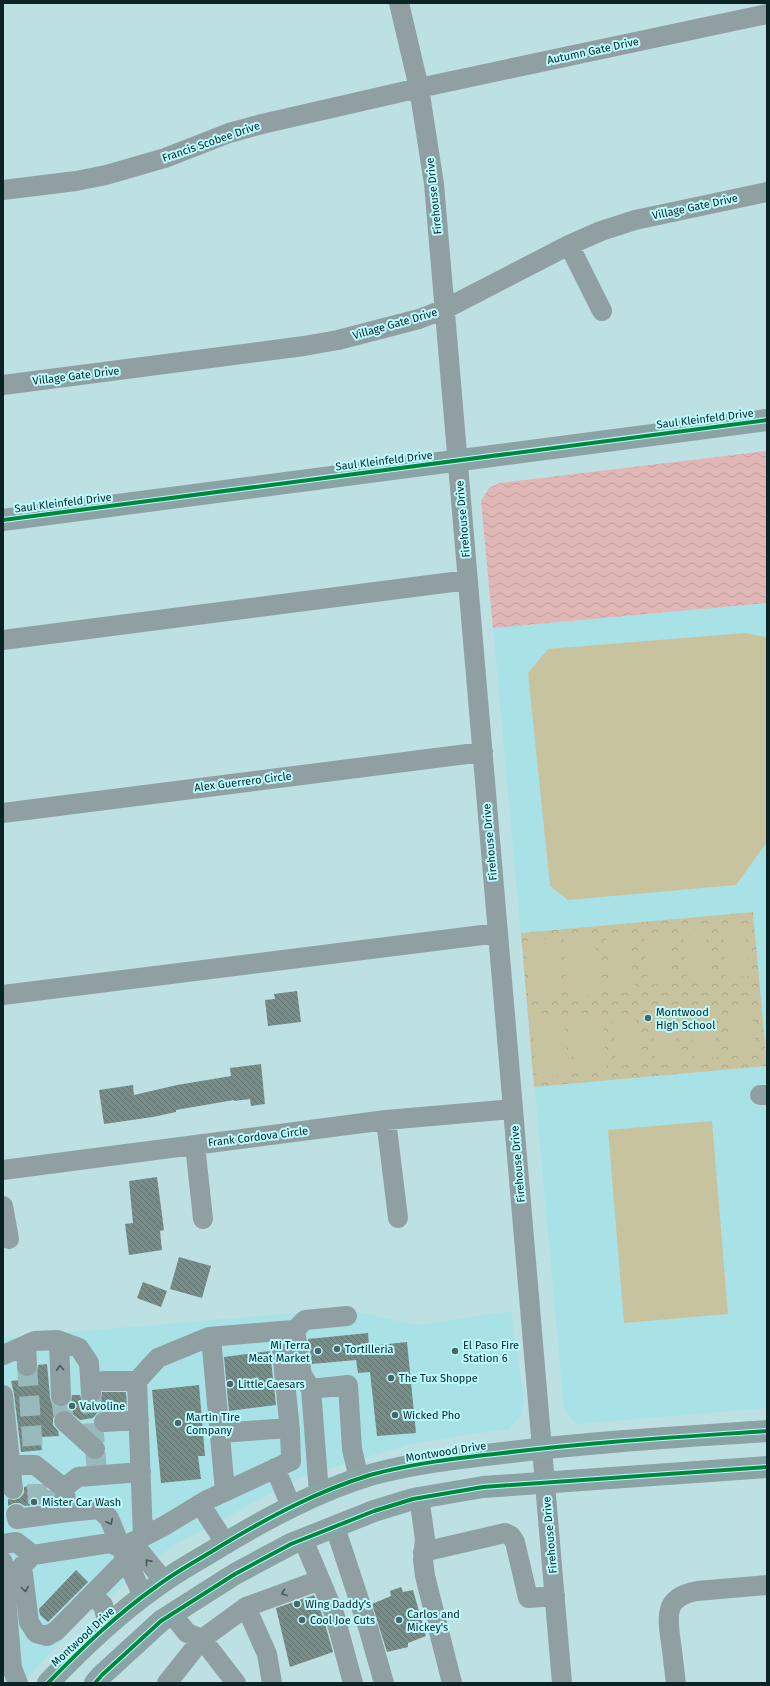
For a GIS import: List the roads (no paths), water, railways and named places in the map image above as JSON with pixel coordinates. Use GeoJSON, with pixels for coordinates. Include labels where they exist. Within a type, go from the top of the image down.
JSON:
{"type":"FeatureCollection","features":[{"type":"Feature","properties":{"kind":"main road","name":"Saul Kleinfeld Drive"},"geometry":{"type":"LineString","coordinates":[[3,520],[767,420]]}},
{"type":"Feature","properties":{"kind":"main road","name":"Montwood Drive"},"geometry":{"type":"LineString","coordinates":[[48,1683],[108,1624],[154,1588],[291,1506],[319,1493],[359,1479],[425,1462],[542,1448],[767,1431]]}},
{"type":"Feature","properties":{"kind":"main road"},"geometry":{"type":"LineString","coordinates":[[95,1683],[161,1622],[235,1574],[303,1539],[374,1511],[420,1497],[484,1487],[767,1467]]}},
{"type":"Feature","properties":{"kind":"main road"},"geometry":{"type":"LineString","coordinates":[[154,1588],[172,1614]]}},
{"type":"Feature","properties":{"kind":"main road"},"geometry":{"type":"LineString","coordinates":[[68,1683],[70,1660]]}},
{"type":"Feature","properties":{"kind":"street","name":"Firehouse Drive"},"geometry":{"type":"LineString","coordinates":[[399,3],[419,88],[434,184],[562,1683]]}},
{"type":"Feature","properties":{"kind":"street","name":"Autumn Gate Drive"},"geometry":{"type":"LineString","coordinates":[[419,88],[767,14]]}},
{"type":"Feature","properties":{"kind":"street","name":"Francis Scobee Drive"},"geometry":{"type":"LineString","coordinates":[[3,190],[76,181],[106,175],[165,158],[229,133],[419,88]]}},
{"type":"Feature","properties":{"kind":"street","name":"Village Gate Drive"},"geometry":{"type":"LineString","coordinates":[[3,385],[304,346],[338,340],[419,319],[444,309],[569,245],[601,231],[635,220],[767,192]]}},
{"type":"Feature","properties":{"kind":"street"},"geometry":{"type":"LineString","coordinates":[[569,245],[602,311]]}},
{"type":"Feature","properties":{"kind":"street"},"geometry":{"type":"LineString","coordinates":[[3,640],[468,580]]}},
{"type":"Feature","properties":{"kind":"street","name":"Alex Guerrero Circle"},"geometry":{"type":"LineString","coordinates":[[3,813],[483,752]]}},
{"type":"Feature","properties":{"kind":"street"},"geometry":{"type":"LineString","coordinates":[[3,995],[498,933]]}},
{"type":"Feature","properties":{"kind":"street","name":"Frank Cordova Circle"},"geometry":{"type":"LineString","coordinates":[[3,1170],[386,1120],[513,1109]]}},
{"type":"Feature","properties":{"kind":"street"},"geometry":{"type":"LineString","coordinates":[[386,1120],[398,1218]]}},
{"type":"Feature","properties":{"kind":"street"},"geometry":{"type":"LineString","coordinates":[[195,1145],[203,1219]]}},
{"type":"Feature","properties":{"kind":"street"},"geometry":{"type":"LineString","coordinates":[[3,1206],[9,1239]]}},
{"type":"Feature","properties":{"kind":"street"},"geometry":{"type":"LineString","coordinates":[[3,1355],[35,1341],[59,1341],[79,1348],[89,1363],[92,1389],[137,1381],[158,1358],[212,1337],[288,1331],[305,1320],[347,1316]]}},
{"type":"Feature","properties":{"kind":"street"},"geometry":{"type":"LineString","coordinates":[[288,1331],[302,1375],[311,1390],[319,1493]]}},
{"type":"Feature","properties":{"kind":"street"},"geometry":{"type":"LineString","coordinates":[[137,1381],[141,1472],[125,1546],[106,1580],[56,1631],[47,1636],[36,1633],[29,1622],[22,1566],[33,1555],[125,1546],[225,1491],[291,1461],[289,1428],[288,1331]]}},
{"type":"Feature","properties":{"kind":"street"},"geometry":{"type":"LineString","coordinates":[[212,1337],[225,1491]]}},
{"type":"Feature","properties":{"kind":"street"},"geometry":{"type":"LineString","coordinates":[[59,1341],[62,1396]]}},
{"type":"Feature","properties":{"kind":"street"},"geometry":{"type":"LineString","coordinates":[[26,1345],[27,1366]]}},
{"type":"Feature","properties":{"kind":"street"},"geometry":{"type":"LineString","coordinates":[[311,1390],[348,1384],[352,1449],[359,1479]]}},
{"type":"Feature","properties":{"kind":"street"},"geometry":{"type":"LineString","coordinates":[[3,1395],[13,1488]]}},
{"type":"Feature","properties":{"kind":"street"},"geometry":{"type":"LineString","coordinates":[[64,1421],[90,1444],[84,1419]]}},
{"type":"Feature","properties":{"kind":"street"},"geometry":{"type":"LineString","coordinates":[[104,1422],[139,1420]]}},
{"type":"Feature","properties":{"kind":"street"},"geometry":{"type":"LineString","coordinates":[[220,1434],[289,1428]]}},
{"type":"Feature","properties":{"kind":"street"},"geometry":{"type":"LineString","coordinates":[[10,1465],[34,1458],[51,1500]]}},
{"type":"Feature","properties":{"kind":"street"},"geometry":{"type":"LineString","coordinates":[[275,1468],[291,1506]]}},
{"type":"Feature","properties":{"kind":"street"},"geometry":{"type":"LineString","coordinates":[[16,1514],[17,1518],[51,1500],[78,1477],[141,1472]]}},
{"type":"Feature","properties":{"kind":"street"},"geometry":{"type":"LineString","coordinates":[[420,1497],[424,1539],[423,1560],[425,1576],[452,1683]]}},
{"type":"Feature","properties":{"kind":"street"},"geometry":{"type":"LineString","coordinates":[[51,1500],[99,1509],[110,1518],[125,1546],[154,1588]]}},
{"type":"Feature","properties":{"kind":"street"},"geometry":{"type":"LineString","coordinates":[[200,1504],[226,1544]]}},
{"type":"Feature","properties":{"kind":"street"},"geometry":{"type":"LineString","coordinates":[[335,1527],[366,1620],[384,1683]]}},
{"type":"Feature","properties":{"kind":"street"},"geometry":{"type":"LineString","coordinates":[[423,1552],[505,1533],[511,1536],[515,1542],[528,1598],[555,1596]]}},
{"type":"Feature","properties":{"kind":"street"},"geometry":{"type":"LineString","coordinates":[[303,1539],[334,1613],[353,1683]]}},
{"type":"Feature","properties":{"kind":"street"},"geometry":{"type":"LineString","coordinates":[[3,1544],[16,1542],[33,1555]]}},
{"type":"Feature","properties":{"kind":"street"},"geometry":{"type":"LineString","coordinates":[[106,1580],[125,1546]]}},
{"type":"Feature","properties":{"kind":"street"},"geometry":{"type":"LineString","coordinates":[[125,1546],[154,1588]]}},
{"type":"Feature","properties":{"kind":"street"},"geometry":{"type":"LineString","coordinates":[[3,1562],[11,1672]]}},
{"type":"Feature","properties":{"kind":"street"},"geometry":{"type":"LineString","coordinates":[[167,1683],[202,1640],[246,1607],[320,1580]]}},
{"type":"Feature","properties":{"kind":"street"},"geometry":{"type":"LineString","coordinates":[[676,1683],[668,1618],[671,1607],[677,1599],[686,1593],[697,1591],[767,1585]]}},
{"type":"Feature","properties":{"kind":"street"},"geometry":{"type":"LineString","coordinates":[[86,1600],[94,1598],[103,1605],[108,1624]]}},
{"type":"Feature","properties":{"kind":"street"},"geometry":{"type":"LineString","coordinates":[[246,1607],[268,1654],[272,1683]]}},
{"type":"Feature","properties":{"kind":"street"},"geometry":{"type":"LineString","coordinates":[[172,1614],[187,1633],[202,1640],[236,1683]]}},
{"type":"Feature","properties":{"kind":"water"},"geometry":{"type":"Polygon","coordinates":[[[767,451],[767,603],[493,628],[481,501],[489,488],[500,483],[767,451]]]}},
{"type":"Feature","properties":{"kind":"tunnel"},"geometry":{"type":"LineString","coordinates":[[27,1366],[33,1451]]}},
{"type":"Feature","properties":{"kind":"tunnel"},"geometry":{"type":"LineString","coordinates":[[91,1393],[97,1475]]}},
{"type":"Feature","properties":{"kind":"tunnel"},"geometry":{"type":"LineString","coordinates":[[61,1396],[64,1421]]}},
{"type":"Feature","properties":{"kind":"tunnel"},"geometry":{"type":"LineString","coordinates":[[37,1484],[38,1511]]}},
{"type":"Feature","properties":{"kind":"tunnel"},"geometry":{"type":"LineString","coordinates":[[52,1490],[54,1510]]}},
{"type":"Feature","properties":{"kind":"place","name":"Montwood High School"},"geometry":{"type":"Point","coordinates":[648,1018]}},
{"type":"Feature","properties":{"kind":"place","name":"Tortilleria"},"geometry":{"type":"Point","coordinates":[337,1349]}},
{"type":"Feature","properties":{"kind":"place","name":"Mi Terra Meat Market"},"geometry":{"type":"Point","coordinates":[318,1351]}},
{"type":"Feature","properties":{"kind":"place","name":"El Paso Fire Station 6"},"geometry":{"type":"Point","coordinates":[455,1351]}},
{"type":"Feature","properties":{"kind":"place","name":"The Tux Shoppe"},"geometry":{"type":"Point","coordinates":[391,1378]}},
{"type":"Feature","properties":{"kind":"place","name":"Little Caesars"},"geometry":{"type":"Point","coordinates":[230,1384]}},
{"type":"Feature","properties":{"kind":"place","name":"Valvoline"},"geometry":{"type":"Point","coordinates":[72,1406]}},
{"type":"Feature","properties":{"kind":"place","name":"Wicked Pho"},"geometry":{"type":"Point","coordinates":[395,1415]}},
{"type":"Feature","properties":{"kind":"place","name":"Martin Tire Company"},"geometry":{"type":"Point","coordinates":[178,1423]}},
{"type":"Feature","properties":{"kind":"place","name":"Mister Car Wash"},"geometry":{"type":"Point","coordinates":[34,1502]}},
{"type":"Feature","properties":{"kind":"place","name":"Wing Daddy's"},"geometry":{"type":"Point","coordinates":[297,1604]}},
{"type":"Feature","properties":{"kind":"place","name":"Cool Joe Cuts"},"geometry":{"type":"Point","coordinates":[302,1620]}},
{"type":"Feature","properties":{"kind":"place","name":"Carlos and Mickey's"},"geometry":{"type":"Point","coordinates":[399,1620]}}]}
